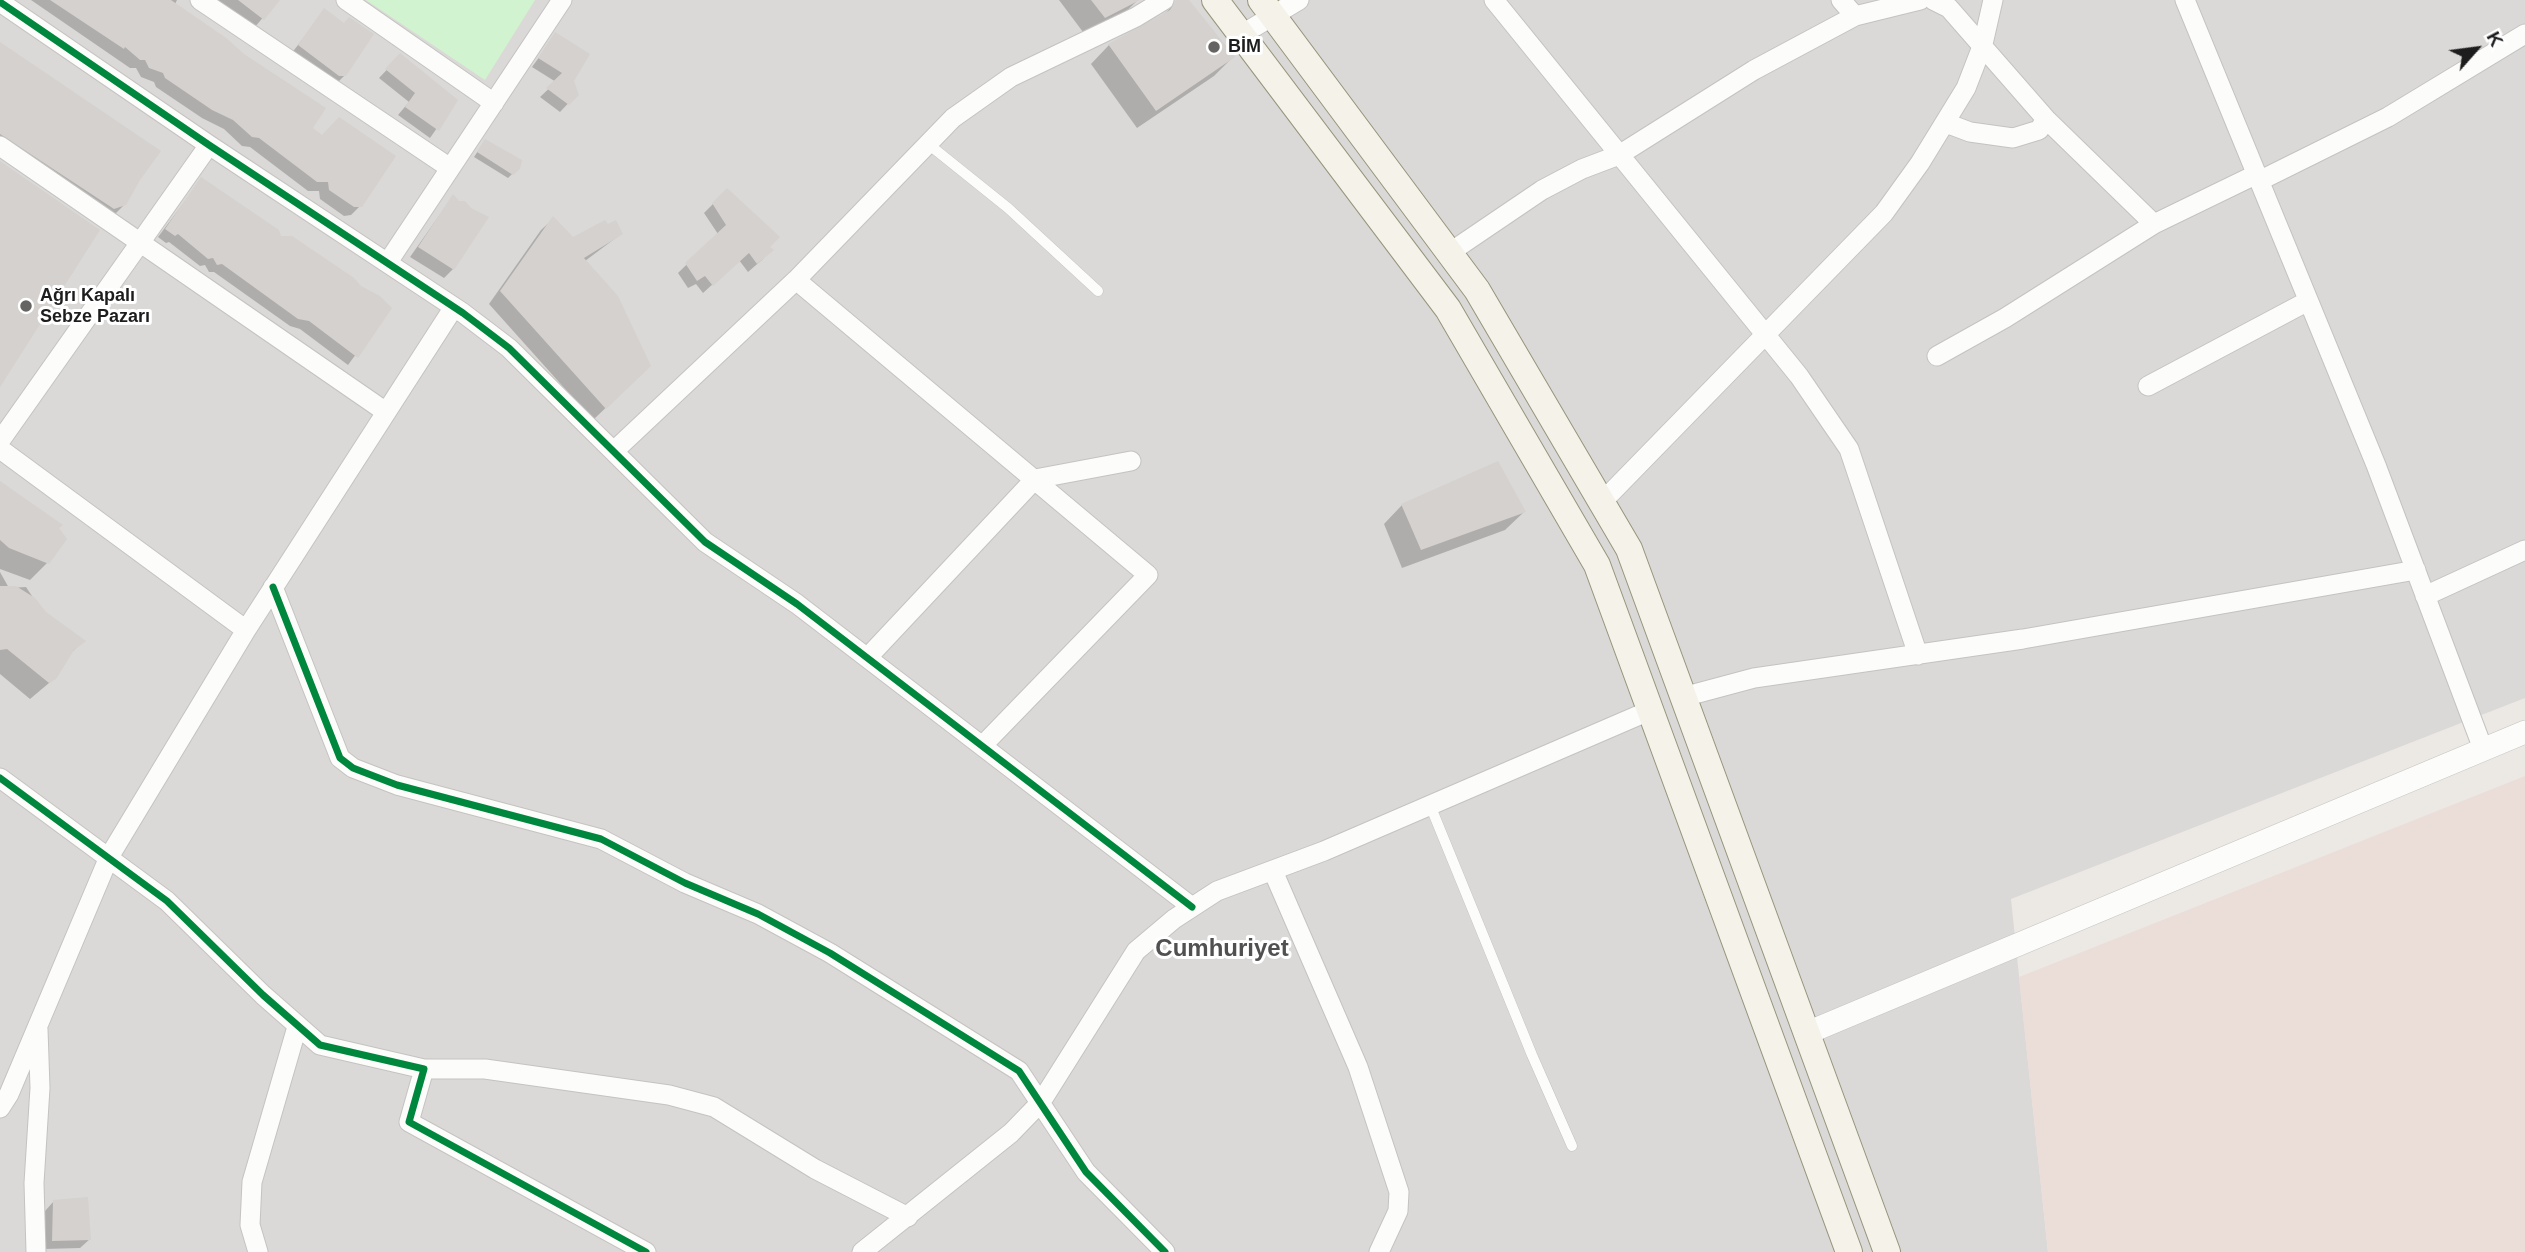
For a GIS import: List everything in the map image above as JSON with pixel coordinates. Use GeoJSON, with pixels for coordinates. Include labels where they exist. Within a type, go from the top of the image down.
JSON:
{"type":"FeatureCollection","features":[{"type":"Feature","properties":{"kind":"main road"},"geometry":{"type":"LineString","coordinates":[[1215,0],[1448,310],[1597,565],[1849,1252]]}},
{"type":"Feature","properties":{"kind":"main road"},"geometry":{"type":"LineString","coordinates":[[1267,8],[1477,290],[1629,550],[1887,1252]]}},
{"type":"Feature","properties":{"kind":"street"},"geometry":{"type":"LineString","coordinates":[[200,0],[450,168]]}},
{"type":"Feature","properties":{"kind":"street"},"geometry":{"type":"LineString","coordinates":[[346,0],[494,103]]}},
{"type":"Feature","properties":{"kind":"street"},"geometry":{"type":"LineString","coordinates":[[388,262],[562,0]]}},
{"type":"Feature","properties":{"kind":"street"},"geometry":{"type":"LineString","coordinates":[[614,451],[796,280],[927,143],[981,96],[1011,76],[1136,17],[1164,0]]}},
{"type":"Feature","properties":{"kind":"street"},"geometry":{"type":"LineString","coordinates":[[1241,36],[1267,8],[1299,0]]}},
{"type":"Feature","properties":{"kind":"street"},"geometry":{"type":"LineString","coordinates":[[1494,0],[1799,376],[1849,449],[1918,654]]}},
{"type":"Feature","properties":{"kind":"street"},"geometry":{"type":"LineString","coordinates":[[1841,0],[1855,16]]}},
{"type":"Feature","properties":{"kind":"street"},"geometry":{"type":"LineString","coordinates":[[1449,253],[1542,190],[1582,169],[1619,155],[1754,70],[1855,16],[1920,0]]}},
{"type":"Feature","properties":{"kind":"street"},"geometry":{"type":"LineString","coordinates":[[1933,0],[1949,8],[2046,119],[2154,224]]}},
{"type":"Feature","properties":{"kind":"street"},"geometry":{"type":"LineString","coordinates":[[1602,502],[1766,337],[1884,213],[1946,123],[1966,88],[1983,44],[1993,0]]}},
{"type":"Feature","properties":{"kind":"street"},"geometry":{"type":"LineString","coordinates":[[2185,0],[2416,570],[2483,749]]}},
{"type":"Feature","properties":{"kind":"street"},"geometry":{"type":"LineString","coordinates":[[0,2],[209,145],[388,262],[509,348],[705,542],[797,604],[868,657],[1192,907]]}},
{"type":"Feature","properties":{"kind":"street"},"geometry":{"type":"LineString","coordinates":[[1937,356],[2006,318],[2154,224],[2388,117],[2525,34]]}},
{"type":"Feature","properties":{"kind":"street"},"geometry":{"type":"LineString","coordinates":[[1946,123],[1970,132],[2013,138],[2039,130],[2046,119]]}},
{"type":"Feature","properties":{"kind":"street"},"geometry":{"type":"LineString","coordinates":[[0,441],[209,145]]}},
{"type":"Feature","properties":{"kind":"street"},"geometry":{"type":"LineString","coordinates":[[0,146],[386,412]]}},
{"type":"Feature","properties":{"kind":"street"},"geometry":{"type":"LineString","coordinates":[[796,280],[1148,575],[982,746]]}},
{"type":"Feature","properties":{"kind":"street"},"geometry":{"type":"LineString","coordinates":[[2148,386],[2308,301]]}},
{"type":"Feature","properties":{"kind":"street"},"geometry":{"type":"LineString","coordinates":[[0,1108],[9,1094],[109,857],[246,630],[454,307]]}},
{"type":"Feature","properties":{"kind":"street"},"geometry":{"type":"LineString","coordinates":[[0,449],[246,630]]}},
{"type":"Feature","properties":{"kind":"street"},"geometry":{"type":"LineString","coordinates":[[868,657],[1035,479],[1131,461]]}},
{"type":"Feature","properties":{"kind":"street"},"geometry":{"type":"LineString","coordinates":[[2425,596],[2525,551]]}},
{"type":"Feature","properties":{"kind":"street"},"geometry":{"type":"LineString","coordinates":[[1683,697],[1754,678],[1918,654],[2416,570]]}},
{"type":"Feature","properties":{"kind":"street"},"geometry":{"type":"LineString","coordinates":[[273,587],[328,731],[340,758],[353,768],[410,788],[601,839],[685,883],[758,914],[830,953],[1019,1070],[1086,1172],[1165,1252]]}},
{"type":"Feature","properties":{"kind":"street"},"geometry":{"type":"LineString","coordinates":[[862,1252],[1011,1133],[1041,1102],[1136,951],[1192,907],[1217,891],[1273,871],[1651,710]]}},
{"type":"Feature","properties":{"kind":"street"},"geometry":{"type":"LineString","coordinates":[[1807,1033],[2525,732]]}},
{"type":"Feature","properties":{"kind":"street"},"geometry":{"type":"LineString","coordinates":[[0,778],[167,901],[297,1027],[320,1045],[424,1069],[485,1069],[669,1095],[715,1107],[824,1174],[908,1217]]}},
{"type":"Feature","properties":{"kind":"street"},"geometry":{"type":"LineString","coordinates":[[1273,871],[1358,1068],[1396,1180],[1399,1192],[1398,1211],[1380,1252]]}},
{"type":"Feature","properties":{"kind":"street"},"geometry":{"type":"LineString","coordinates":[[36,1252],[34,1222],[40,1088],[37,1023]]}},
{"type":"Feature","properties":{"kind":"street"},"geometry":{"type":"LineString","coordinates":[[258,1252],[250,1225],[252,1182],[297,1027]]}},
{"type":"Feature","properties":{"kind":"street"},"geometry":{"type":"LineString","coordinates":[[424,1069],[409,1122],[646,1252]]}},
{"type":"Feature","properties":{"kind":"street"},"geometry":{"type":"LineString","coordinates":[[24,1252],[34,1222]]}},
{"type":"Feature","properties":{"kind":"lane"},"geometry":{"type":"LineString","coordinates":[[927,143],[1009,208],[1098,291]]}},
{"type":"Feature","properties":{"kind":"lane"},"geometry":{"type":"LineString","coordinates":[[1430,805],[1572,1146]]}},
{"type":"Feature","properties":{"kind":"shaded area"},"geometry":{"type":"Polygon","coordinates":[[[0,0],[2525,0],[2525,698],[2011,899],[2048,1252],[0,1252],[0,0]]]}},
{"type":"Feature","properties":{"kind":"shaded area"},"geometry":{"type":"Polygon","coordinates":[[[2525,776],[2525,1252],[2048,1252],[2019,977],[2525,776]]]}},
{"type":"Feature","properties":{"kind":"green space"},"geometry":{"type":"Polygon","coordinates":[[[366,0],[535,0],[485,80],[366,0]]]}},
{"type":"Feature","properties":{"kind":"building"},"geometry":{"type":"Polygon","coordinates":[[[50,0],[171,0],[226,38],[244,54],[326,108],[313,128],[322,135],[339,117],[396,156],[362,207],[354,207],[329,190],[328,182],[317,182],[259,138],[252,137],[233,120],[212,110],[165,78],[163,73],[149,68],[145,60],[140,60],[125,47],[124,49],[50,0]]]}},
{"type":"Feature","properties":{"kind":"building"},"geometry":{"type":"Polygon","coordinates":[[[238,0],[280,0],[264,20],[238,0]]]}},
{"type":"Feature","properties":{"kind":"building"},"geometry":{"type":"Polygon","coordinates":[[[1091,0],[1140,0],[1105,18],[1091,0]]]}},
{"type":"Feature","properties":{"kind":"building"},"geometry":{"type":"Polygon","coordinates":[[[1176,0],[1189,0],[1235,57],[1156,111],[1108,44],[1170,10],[1176,0]]]}},
{"type":"Feature","properties":{"kind":"building"},"geometry":{"type":"Polygon","coordinates":[[[324,8],[344,23],[349,17],[374,34],[346,76],[339,76],[298,45],[324,8]]]}},
{"type":"Feature","properties":{"kind":"building"},"geometry":{"type":"Polygon","coordinates":[[[555,32],[590,54],[574,81],[579,95],[569,105],[546,88],[562,73],[538,58],[555,32]]]}},
{"type":"Feature","properties":{"kind":"building"},"geometry":{"type":"Polygon","coordinates":[[[0,42],[161,151],[126,205],[114,209],[0,134],[0,42]]]}},
{"type":"Feature","properties":{"kind":"building"},"geometry":{"type":"Polygon","coordinates":[[[400,53],[458,100],[439,131],[405,107],[415,93],[385,69],[400,53]]]}},
{"type":"Feature","properties":{"kind":"building"},"geometry":{"type":"Polygon","coordinates":[[[485,139],[522,160],[520,169],[513,175],[477,152],[485,139]]]}},
{"type":"Feature","properties":{"kind":"building","name":"Ağrı Kapalı Sebze Pazarı"},"geometry":{"type":"Polygon","coordinates":[[[0,161],[100,230],[0,387],[0,161]]]}},
{"type":"Feature","properties":{"kind":"building"},"geometry":{"type":"Polygon","coordinates":[[[201,177],[279,230],[281,236],[292,236],[354,278],[361,286],[380,296],[392,308],[358,358],[309,321],[298,319],[222,264],[217,265],[213,258],[208,259],[178,234],[175,236],[165,229],[201,177]]]}},
{"type":"Feature","properties":{"kind":"building"},"geometry":{"type":"Polygon","coordinates":[[[727,188],[780,237],[770,247],[774,250],[757,264],[749,253],[713,286],[705,276],[697,281],[685,263],[726,225],[712,203],[727,188]]]}},
{"type":"Feature","properties":{"kind":"building"},"geometry":{"type":"Polygon","coordinates":[[[453,194],[459,201],[465,201],[471,208],[489,217],[454,270],[418,247],[453,194]]]}},
{"type":"Feature","properties":{"kind":"building"},"geometry":{"type":"Polygon","coordinates":[[[553,216],[573,237],[605,220],[608,224],[616,220],[623,234],[584,258],[618,296],[651,366],[606,409],[500,291],[553,216]]]}},
{"type":"Feature","properties":{"kind":"building"},"geometry":{"type":"Polygon","coordinates":[[[1498,461],[1526,512],[1421,550],[1401,504],[1498,461]]]}},
{"type":"Feature","properties":{"kind":"building"},"geometry":{"type":"Polygon","coordinates":[[[0,481],[63,525],[59,528],[67,539],[49,564],[9,548],[0,540],[0,481]]]}},
{"type":"Feature","properties":{"kind":"building"},"geometry":{"type":"Polygon","coordinates":[[[0,586],[16,586],[35,598],[46,612],[86,641],[74,650],[56,679],[49,683],[7,649],[0,650],[0,586]]]}},
{"type":"Feature","properties":{"kind":"building"},"geometry":{"type":"Polygon","coordinates":[[[88,1197],[91,1240],[52,1241],[53,1200],[88,1197]]]}},
{"type":"Feature","properties":{"kind":"cycle path"},"geometry":{"type":"LineString","coordinates":[[0,2],[209,145],[463,313],[509,348],[705,542],[797,604],[1192,907]]}},
{"type":"Feature","properties":{"kind":"cycle path"},"geometry":{"type":"LineString","coordinates":[[273,587],[340,758],[353,768],[397,785],[601,839],[685,883],[758,914],[830,953],[1019,1071],[1086,1172],[1165,1252]]}},
{"type":"Feature","properties":{"kind":"cycle path"},"geometry":{"type":"LineString","coordinates":[[0,778],[167,901],[263,995],[320,1045],[424,1069],[409,1122],[646,1252]]}},
{"type":"Feature","properties":{"kind":"place","name":"BİM"},"geometry":{"type":"Point","coordinates":[1214,47]}},
{"type":"Feature","properties":{"kind":"place","name":"Ağrı Kapalı Sebze Pazarı"},"geometry":{"type":"Point","coordinates":[26,306]}},
{"type":"Feature","properties":{"kind":"district","name":"Cumhuriyet"},"geometry":{"type":"Point","coordinates":[1222,949]}}]}
